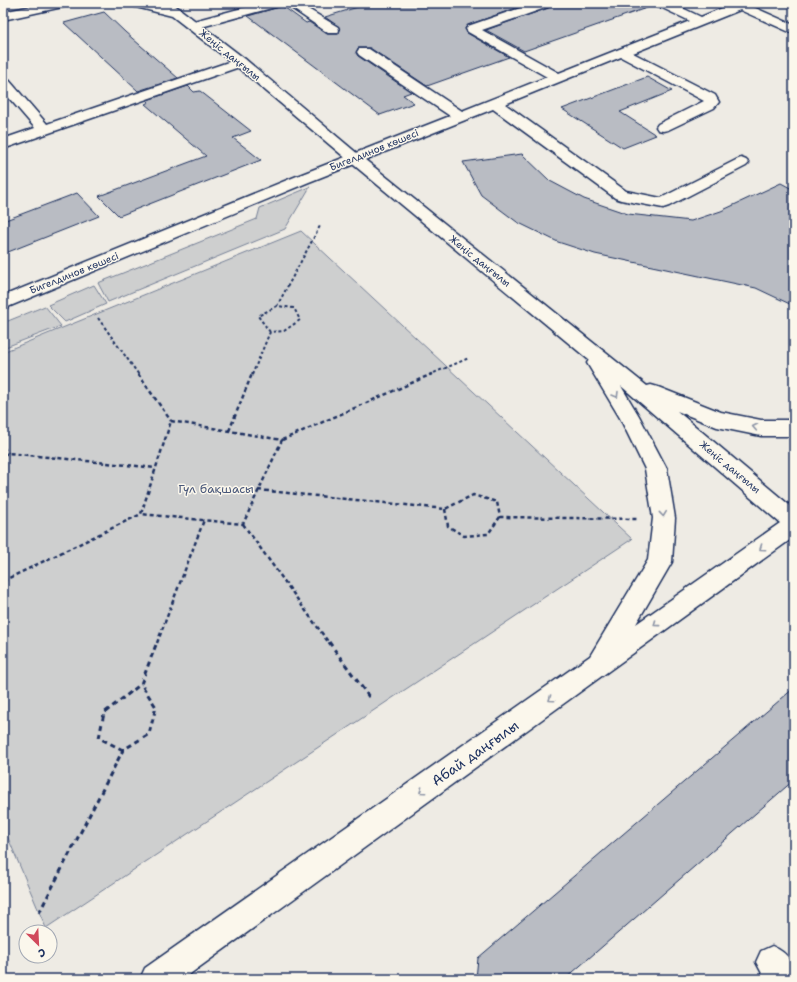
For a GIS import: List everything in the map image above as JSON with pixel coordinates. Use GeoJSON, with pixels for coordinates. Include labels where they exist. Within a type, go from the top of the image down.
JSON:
{"type":"FeatureCollection","features":[{"type":"Feature","properties":{"kind":"main road"},"geometry":{"type":"LineString","coordinates":[[3,15],[45,3]]}},
{"type":"Feature","properties":{"kind":"main road"},"geometry":{"type":"LineString","coordinates":[[3,15],[63,3]]}},
{"type":"Feature","properties":{"kind":"main road"},"geometry":{"type":"LineString","coordinates":[[136,3],[171,8]]}},
{"type":"Feature","properties":{"kind":"main road"},"geometry":{"type":"LineString","coordinates":[[194,26],[275,3]]}},
{"type":"Feature","properties":{"kind":"main road"},"geometry":{"type":"LineString","coordinates":[[290,3],[333,30]]}},
{"type":"Feature","properties":{"kind":"main road"},"geometry":{"type":"LineString","coordinates":[[662,3],[700,21]]}},
{"type":"Feature","properties":{"kind":"main road"},"geometry":{"type":"LineString","coordinates":[[544,4],[472,29],[557,78]]}},
{"type":"Feature","properties":{"kind":"main road"},"geometry":{"type":"LineString","coordinates":[[743,4],[794,30]]}},
{"type":"Feature","properties":{"kind":"main road","name":"Бигелдинов көшесі"},"geometry":{"type":"LineString","coordinates":[[3,302],[354,158],[743,4]]}},
{"type":"Feature","properties":{"kind":"main road","name":"Жеңіс даңғылы"},"geometry":{"type":"LineString","coordinates":[[171,8],[240,62],[354,158],[633,385],[794,522]]}},
{"type":"Feature","properties":{"kind":"main road"},"geometry":{"type":"LineString","coordinates":[[364,52],[460,116]]}},
{"type":"Feature","properties":{"kind":"main road"},"geometry":{"type":"LineString","coordinates":[[621,52],[710,98],[712,102],[709,105],[663,127]]}},
{"type":"Feature","properties":{"kind":"main road"},"geometry":{"type":"LineString","coordinates":[[3,144],[240,62]]}},
{"type":"Feature","properties":{"kind":"main road"},"geometry":{"type":"LineString","coordinates":[[3,82],[44,129]]}},
{"type":"Feature","properties":{"kind":"main road"},"geometry":{"type":"LineString","coordinates":[[494,103],[622,195],[663,203],[741,163]]}},
{"type":"Feature","properties":{"kind":"main road"},"geometry":{"type":"LineString","coordinates":[[589,350],[629,416],[656,469],[664,518],[660,562],[597,667]]}},
{"type":"Feature","properties":{"kind":"main road"},"geometry":{"type":"LineString","coordinates":[[633,385],[717,419],[761,428],[794,428]]}},
{"type":"Feature","properties":{"kind":"main road","name":"Абай даңғылы"},"geometry":{"type":"LineString","coordinates":[[156,979],[597,667],[794,525]]}},
{"type":"Feature","properties":{"kind":"path"},"geometry":{"type":"LineString","coordinates":[[270,332],[258,316],[277,306],[320,226]]}},
{"type":"Feature","properties":{"kind":"path"},"geometry":{"type":"LineString","coordinates":[[270,332],[284,331],[300,320],[294,308],[277,306]]}},
{"type":"Feature","properties":{"kind":"path"},"geometry":{"type":"LineString","coordinates":[[98,318],[171,421],[282,440],[469,358]]}},
{"type":"Feature","properties":{"kind":"path"},"geometry":{"type":"LineString","coordinates":[[229,431],[270,332]]}},
{"type":"Feature","properties":{"kind":"path"},"geometry":{"type":"LineString","coordinates":[[141,514],[171,421]]}},
{"type":"Feature","properties":{"kind":"path"},"geometry":{"type":"LineString","coordinates":[[243,524],[282,440]]}},
{"type":"Feature","properties":{"kind":"path"},"geometry":{"type":"LineString","coordinates":[[3,447],[8,453]]}},
{"type":"Feature","properties":{"kind":"path"},"geometry":{"type":"LineString","coordinates":[[3,455],[8,453],[156,468]]}},
{"type":"Feature","properties":{"kind":"path"},"geometry":{"type":"LineString","coordinates":[[258,490],[445,510],[473,495],[497,502],[500,516],[488,534],[464,536],[448,526],[445,510]]}},
{"type":"Feature","properties":{"kind":"path"},"geometry":{"type":"LineString","coordinates":[[3,582],[141,514],[243,524],[369,697]]}},
{"type":"Feature","properties":{"kind":"path"},"geometry":{"type":"LineString","coordinates":[[500,516],[641,519]]}},
{"type":"Feature","properties":{"kind":"path"},"geometry":{"type":"LineString","coordinates":[[123,750],[99,738],[104,713],[141,684],[204,520]]}},
{"type":"Feature","properties":{"kind":"path"},"geometry":{"type":"LineString","coordinates":[[39,913],[123,750],[150,734],[156,707],[141,684]]}},
{"type":"Feature","properties":{"kind":"green space"},"geometry":{"type":"Polygon","coordinates":[[[310,187],[285,229],[108,302],[98,283],[257,219],[260,208],[310,187]]]}},
{"type":"Feature","properties":{"kind":"green space","name":"Гүл бақшасы"},"geometry":{"type":"Polygon","coordinates":[[[301,231],[632,539],[52,924],[44,924],[3,826],[3,352],[301,231]]]}},
{"type":"Feature","properties":{"kind":"green space"},"geometry":{"type":"Polygon","coordinates":[[[94,285],[106,304],[65,322],[48,305],[94,285]]]}},
{"type":"Feature","properties":{"kind":"green space"},"geometry":{"type":"Polygon","coordinates":[[[45,306],[61,326],[3,348],[3,323],[45,306]]]}},
{"type":"Feature","properties":{"kind":"building"},"geometry":{"type":"Polygon","coordinates":[[[371,3],[530,3],[468,25],[465,28],[467,33],[509,57],[427,86],[370,48],[358,48],[356,53],[358,56],[411,92],[403,95],[414,103],[380,115],[248,16],[279,7],[281,5],[306,23],[309,22],[327,34],[338,34],[340,30],[339,27],[325,17],[371,3]]]}},
{"type":"Feature","properties":{"kind":"building"},"geometry":{"type":"Polygon","coordinates":[[[551,3],[651,3],[652,6],[524,51],[486,30],[548,8],[551,3]]]}},
{"type":"Feature","properties":{"kind":"building"},"geometry":{"type":"Polygon","coordinates":[[[104,12],[178,78],[138,91],[64,23],[104,12]]]}},
{"type":"Feature","properties":{"kind":"building"},"geometry":{"type":"Polygon","coordinates":[[[647,77],[672,91],[620,112],[656,135],[623,148],[562,109],[647,77]]]}},
{"type":"Feature","properties":{"kind":"building"},"geometry":{"type":"Polygon","coordinates":[[[188,86],[194,92],[200,91],[251,131],[233,138],[261,160],[119,216],[99,196],[206,156],[145,104],[149,102],[147,100],[188,86]]]}},
{"type":"Feature","properties":{"kind":"building"},"geometry":{"type":"Polygon","coordinates":[[[522,154],[550,181],[584,199],[628,214],[691,221],[721,211],[781,183],[794,190],[794,306],[756,288],[595,254],[558,242],[517,222],[481,195],[463,162],[522,154]]]}},
{"type":"Feature","properties":{"kind":"building"},"geometry":{"type":"Polygon","coordinates":[[[77,193],[99,216],[3,254],[3,221],[77,193]]]}},
{"type":"Feature","properties":{"kind":"building"},"geometry":{"type":"Polygon","coordinates":[[[794,688],[794,780],[565,979],[476,979],[478,958],[794,688]]]}}]}
